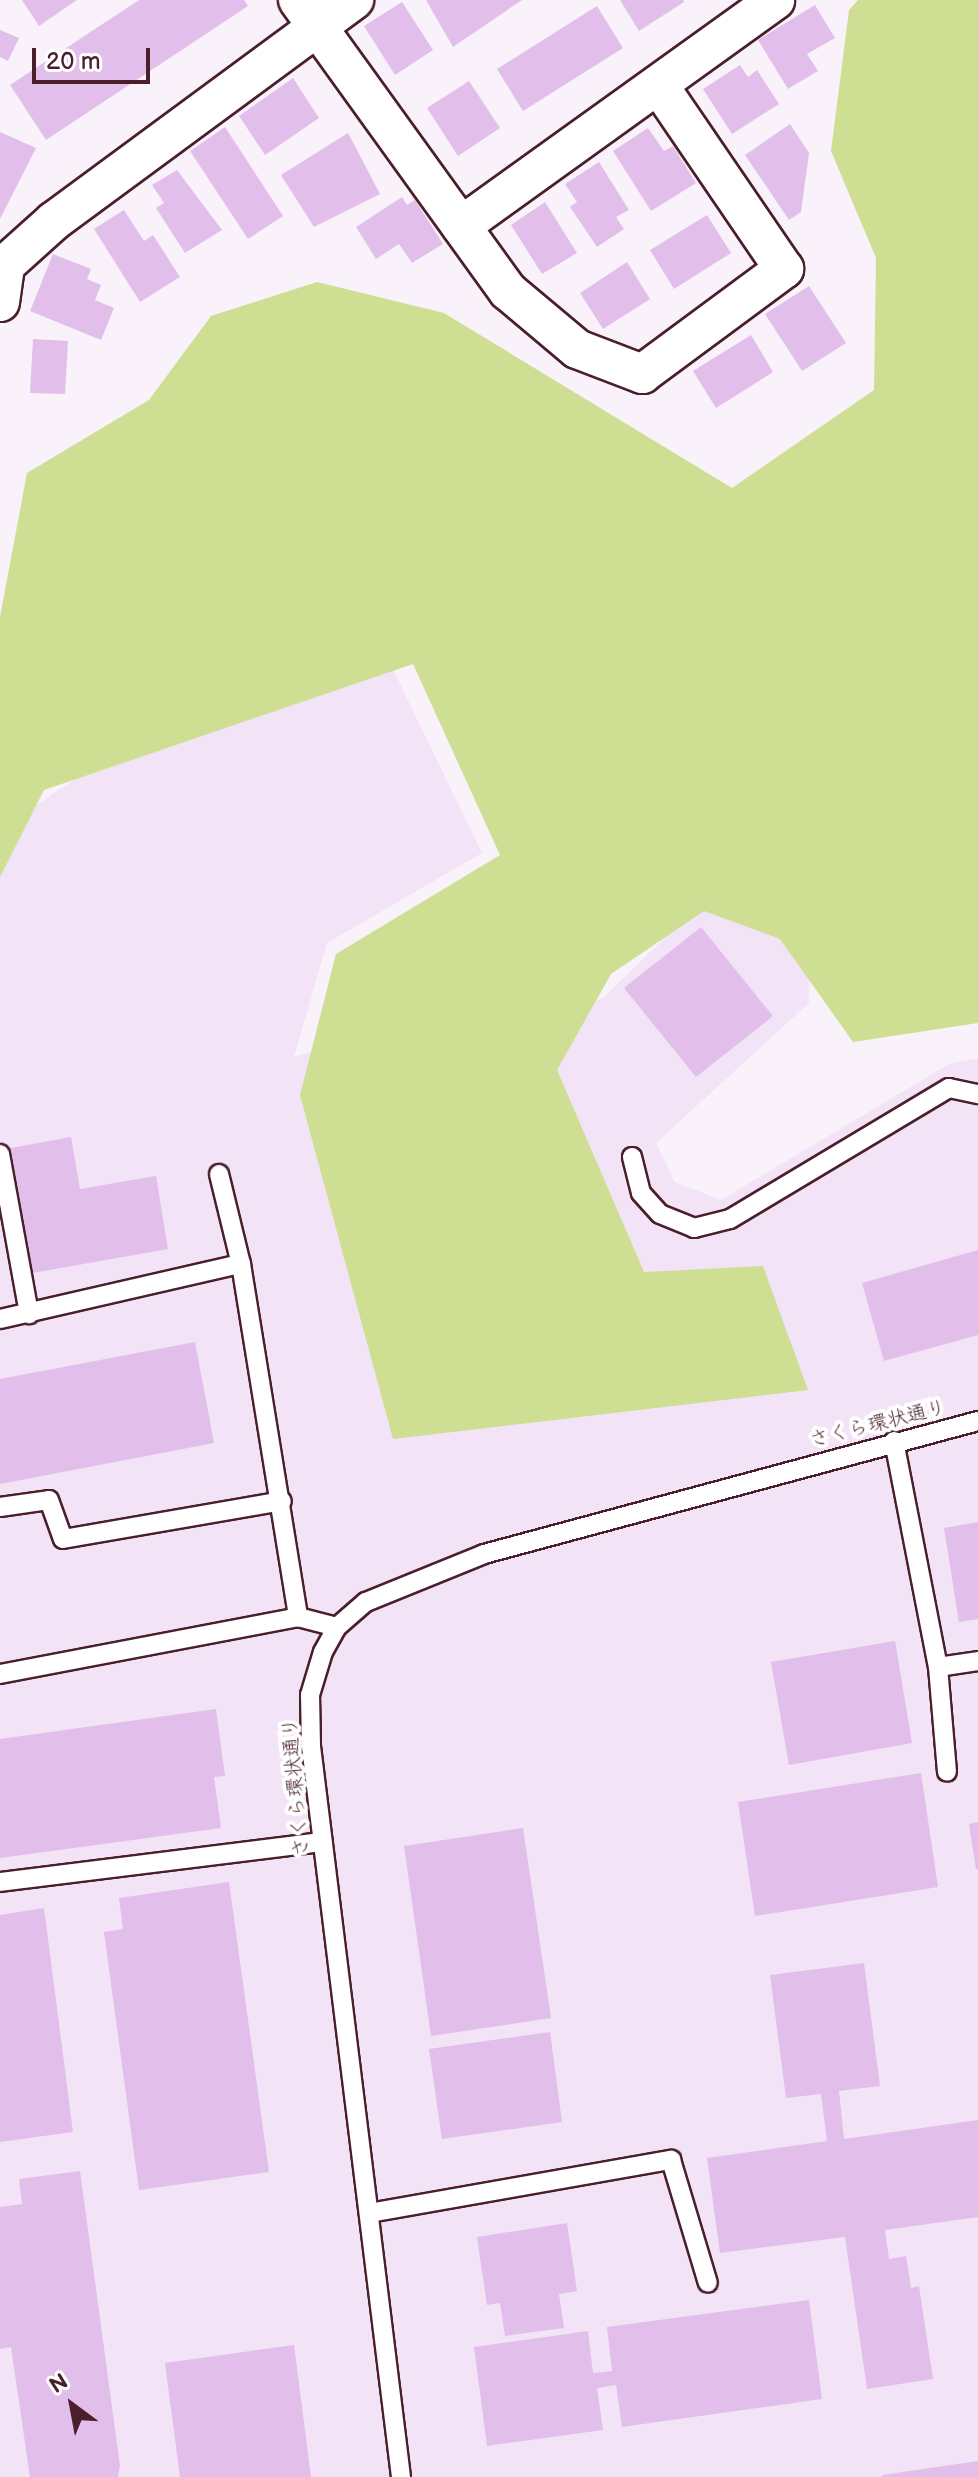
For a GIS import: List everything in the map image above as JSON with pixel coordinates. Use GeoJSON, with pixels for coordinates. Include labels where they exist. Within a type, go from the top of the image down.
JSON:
{"type":"FeatureCollection","features":[{"type":"Feature","properties":{"kind":"street"},"geometry":{"type":"LineString","coordinates":[[0,302],[3,263],[308,13],[354,0]]}},
{"type":"Feature","properties":{"kind":"street"},"geometry":{"type":"LineString","coordinates":[[461,226],[775,0]]}},
{"type":"Feature","properties":{"kind":"street"},"geometry":{"type":"LineString","coordinates":[[308,13],[508,291],[577,349],[642,374],[784,269],[659,86]]}},
{"type":"Feature","properties":{"kind":"lane"},"geometry":{"type":"LineString","coordinates":[[632,1157],[641,1193],[660,1214],[694,1228],[730,1219],[949,1088],[978,1094]]}},
{"type":"Feature","properties":{"kind":"lane"},"geometry":{"type":"LineString","coordinates":[[0,1154],[29,1314]]}},
{"type":"Feature","properties":{"kind":"lane"},"geometry":{"type":"LineString","coordinates":[[219,1174],[241,1264],[282,1501],[298,1617]]}},
{"type":"Feature","properties":{"kind":"lane"},"geometry":{"type":"LineString","coordinates":[[0,1319],[241,1264]]}},
{"type":"Feature","properties":{"kind":"lane","name":"さくら環状通り"},"geometry":{"type":"LineString","coordinates":[[401,2477],[323,1842],[310,1695],[337,1627],[402,1583],[484,1554],[894,1441],[978,1421]]}},
{"type":"Feature","properties":{"kind":"lane"},"geometry":{"type":"LineString","coordinates":[[894,1441],[938,1667],[947,1772]]}},
{"type":"Feature","properties":{"kind":"lane"},"geometry":{"type":"LineString","coordinates":[[0,1507],[49,1500],[63,1539],[282,1501]]}},
{"type":"Feature","properties":{"kind":"lane"},"geometry":{"type":"LineString","coordinates":[[0,1674],[298,1617],[337,1627]]}},
{"type":"Feature","properties":{"kind":"lane"},"geometry":{"type":"LineString","coordinates":[[938,1667],[978,1661]]}},
{"type":"Feature","properties":{"kind":"lane"},"geometry":{"type":"LineString","coordinates":[[0,1882],[323,1842]]}},
{"type":"Feature","properties":{"kind":"lane"},"geometry":{"type":"LineString","coordinates":[[369,2213],[671,2160],[708,2283]]}},
{"type":"Feature","properties":{"kind":"shaded area"},"geometry":{"type":"Polygon","coordinates":[[[386,655],[482,853],[327,943],[294,1057],[500,998],[547,1029],[605,996],[709,895],[808,927],[809,1003],[656,1143],[675,1182],[721,1200],[949,1064],[978,1058],[978,2477],[0,2477],[0,839],[8,824],[162,721],[386,655]]]}},
{"type":"Feature","properties":{"kind":"green space"},"geometry":{"type":"Polygon","coordinates":[[[858,0],[978,0],[978,1023],[853,1042],[780,939],[704,911],[611,974],[557,1070],[644,1272],[763,1266],[808,1390],[393,1439],[300,1095],[336,954],[500,855],[413,664],[44,790],[0,877],[0,617],[27,473],[149,400],[211,316],[317,282],[444,313],[732,488],[874,390],[876,258],[831,151],[849,10],[858,0]]]}},
{"type":"Feature","properties":{"kind":"building"},"geometry":{"type":"Polygon","coordinates":[[[22,0],[77,0],[39,26],[22,0]]]}},
{"type":"Feature","properties":{"kind":"building"},"geometry":{"type":"Polygon","coordinates":[[[139,0],[244,0],[248,6],[46,140],[10,85],[139,0]]]}},
{"type":"Feature","properties":{"kind":"building"},"geometry":{"type":"Polygon","coordinates":[[[426,0],[522,0],[453,47],[426,0]]]}},
{"type":"Feature","properties":{"kind":"building"},"geometry":{"type":"Polygon","coordinates":[[[620,0],[683,0],[684,2],[639,31],[620,0]]]}},
{"type":"Feature","properties":{"kind":"building"},"geometry":{"type":"Polygon","coordinates":[[[402,2],[433,50],[395,75],[364,26],[402,2]]]}},
{"type":"Feature","properties":{"kind":"building"},"geometry":{"type":"Polygon","coordinates":[[[815,5],[835,38],[807,54],[818,71],[788,89],[758,40],[815,5]]]}},
{"type":"Feature","properties":{"kind":"building"},"geometry":{"type":"Polygon","coordinates":[[[597,6],[623,48],[523,111],[497,69],[597,6]]]}},
{"type":"Feature","properties":{"kind":"building"},"geometry":{"type":"Polygon","coordinates":[[[0,30],[19,38],[8,61],[0,57],[0,30]]]}},
{"type":"Feature","properties":{"kind":"building"},"geometry":{"type":"Polygon","coordinates":[[[740,65],[748,77],[757,70],[779,104],[732,134],[703,89],[740,65]]]}},
{"type":"Feature","properties":{"kind":"building"},"geometry":{"type":"Polygon","coordinates":[[[293,78],[319,118],[265,155],[239,116],[293,78]]]}},
{"type":"Feature","properties":{"kind":"building"},"geometry":{"type":"Polygon","coordinates":[[[469,81],[500,128],[458,156],[427,108],[469,81]]]}},
{"type":"Feature","properties":{"kind":"building"},"geometry":{"type":"Polygon","coordinates":[[[790,124],[809,153],[801,212],[789,220],[745,155],[790,124]]]}},
{"type":"Feature","properties":{"kind":"building"},"geometry":{"type":"Polygon","coordinates":[[[225,127],[283,216],[248,239],[190,151],[225,127]]]}},
{"type":"Feature","properties":{"kind":"building"},"geometry":{"type":"Polygon","coordinates":[[[648,128],[664,151],[673,146],[696,183],[651,211],[613,151],[648,128]]]}},
{"type":"Feature","properties":{"kind":"building"},"geometry":{"type":"Polygon","coordinates":[[[0,132],[36,148],[0,219],[0,132]]]}},
{"type":"Feature","properties":{"kind":"building"},"geometry":{"type":"Polygon","coordinates":[[[348,133],[380,194],[314,227],[281,175],[348,133]]]}},
{"type":"Feature","properties":{"kind":"building"},"geometry":{"type":"Polygon","coordinates":[[[599,162],[629,210],[616,217],[624,229],[597,247],[570,207],[577,202],[565,184],[599,162]]]}},
{"type":"Feature","properties":{"kind":"building"},"geometry":{"type":"Polygon","coordinates":[[[177,170],[222,230],[185,253],[156,208],[164,203],[152,185],[177,170]]]}},
{"type":"Feature","properties":{"kind":"building"},"geometry":{"type":"Polygon","coordinates":[[[402,197],[407,205],[415,200],[443,244],[412,263],[399,244],[376,259],[356,227],[402,197]]]}},
{"type":"Feature","properties":{"kind":"building"},"geometry":{"type":"Polygon","coordinates":[[[545,202],[577,253],[542,274],[511,225],[545,202]]]}},
{"type":"Feature","properties":{"kind":"building"},"geometry":{"type":"Polygon","coordinates":[[[124,210],[144,241],[153,235],[180,277],[140,302],[94,229],[124,210]]]}},
{"type":"Feature","properties":{"kind":"building"},"geometry":{"type":"Polygon","coordinates":[[[707,215],[731,253],[674,289],[650,250],[707,215]]]}},
{"type":"Feature","properties":{"kind":"building"},"geometry":{"type":"Polygon","coordinates":[[[53,254],[91,269],[87,279],[101,285],[95,300],[114,308],[101,340],[30,311],[53,254]]]}},
{"type":"Feature","properties":{"kind":"building"},"geometry":{"type":"Polygon","coordinates":[[[627,262],[650,299],[603,329],[580,293],[627,262]]]}},
{"type":"Feature","properties":{"kind":"building"},"geometry":{"type":"Polygon","coordinates":[[[809,286],[846,343],[802,371],[765,314],[809,286]]]}},
{"type":"Feature","properties":{"kind":"building"},"geometry":{"type":"Polygon","coordinates":[[[751,335],[773,372],[716,408],[693,371],[751,335]]]}},
{"type":"Feature","properties":{"kind":"building"},"geometry":{"type":"Polygon","coordinates":[[[33,339],[68,341],[65,394],[30,393],[33,339]]]}},
{"type":"Feature","properties":{"kind":"building"},"geometry":{"type":"Polygon","coordinates":[[[701,927],[773,1016],[696,1077],[624,988],[701,927]]]}},
{"type":"Feature","properties":{"kind":"building"},"geometry":{"type":"Polygon","coordinates":[[[71,1137],[80,1189],[156,1176],[168,1249],[27,1274],[6,1149],[71,1137]]]}},
{"type":"Feature","properties":{"kind":"building"},"geometry":{"type":"Polygon","coordinates":[[[978,1250],[978,1335],[884,1361],[862,1283],[978,1250]]]}},
{"type":"Feature","properties":{"kind":"building"},"geometry":{"type":"Polygon","coordinates":[[[195,1342],[214,1443],[0,1484],[0,1379],[195,1342]]]}},
{"type":"Feature","properties":{"kind":"building"},"geometry":{"type":"Polygon","coordinates":[[[978,1522],[978,1619],[959,1622],[944,1528],[978,1522]]]}},
{"type":"Feature","properties":{"kind":"building"},"geometry":{"type":"Polygon","coordinates":[[[895,1641],[912,1743],[789,1765],[771,1662],[895,1641]]]}},
{"type":"Feature","properties":{"kind":"building"},"geometry":{"type":"Polygon","coordinates":[[[216,1709],[225,1776],[214,1777],[221,1828],[0,1858],[0,1739],[216,1709]]]}},
{"type":"Feature","properties":{"kind":"building"},"geometry":{"type":"Polygon","coordinates":[[[921,1773],[938,1887],[755,1916],[738,1802],[921,1773]]]}},
{"type":"Feature","properties":{"kind":"building"},"geometry":{"type":"Polygon","coordinates":[[[978,1822],[978,1869],[976,1869],[969,1824],[978,1822]]]}},
{"type":"Feature","properties":{"kind":"building"},"geometry":{"type":"Polygon","coordinates":[[[523,1828],[551,2018],[431,2036],[404,1846],[523,1828]]]}},
{"type":"Feature","properties":{"kind":"building"},"geometry":{"type":"Polygon","coordinates":[[[229,1882],[269,2172],[139,2190],[104,1932],[123,1929],[119,1898],[229,1882]]]}},
{"type":"Feature","properties":{"kind":"building"},"geometry":{"type":"Polygon","coordinates":[[[44,1908],[73,2132],[0,2142],[0,1915],[44,1908]]]}},
{"type":"Feature","properties":{"kind":"building"},"geometry":{"type":"Polygon","coordinates":[[[864,1963],[880,2086],[839,2091],[844,2139],[978,2120],[978,2217],[885,2230],[889,2259],[906,2256],[911,2288],[919,2286],[933,2379],[867,2389],[845,2237],[720,2253],[707,2158],[827,2141],[821,2094],[786,2098],[770,1975],[864,1963]]]}},
{"type":"Feature","properties":{"kind":"building"},"geometry":{"type":"Polygon","coordinates":[[[550,2032],[562,2122],[442,2139],[429,2049],[550,2032]]]}},
{"type":"Feature","properties":{"kind":"building"},"geometry":{"type":"Polygon","coordinates":[[[80,2171],[120,2466],[118,2477],[30,2477],[11,2347],[0,2349],[0,2207],[22,2204],[19,2179],[80,2171]]]}},
{"type":"Feature","properties":{"kind":"building"},"geometry":{"type":"Polygon","coordinates":[[[567,2223],[577,2291],[559,2294],[564,2328],[505,2336],[500,2303],[487,2305],[477,2237],[567,2223]]]}},
{"type":"Feature","properties":{"kind":"building"},"geometry":{"type":"Polygon","coordinates":[[[809,2300],[822,2399],[622,2427],[616,2385],[597,2388],[603,2430],[487,2446],[474,2347],[588,2331],[593,2373],[612,2371],[607,2327],[809,2300]]]}},
{"type":"Feature","properties":{"kind":"building"},"geometry":{"type":"Polygon","coordinates":[[[294,2345],[311,2477],[180,2477],[165,2363],[294,2345]]]}},
{"type":"Feature","properties":{"kind":"building"},"geometry":{"type":"Polygon","coordinates":[[[978,2461],[978,2477],[882,2477],[882,2475],[978,2461]]]}}]}
